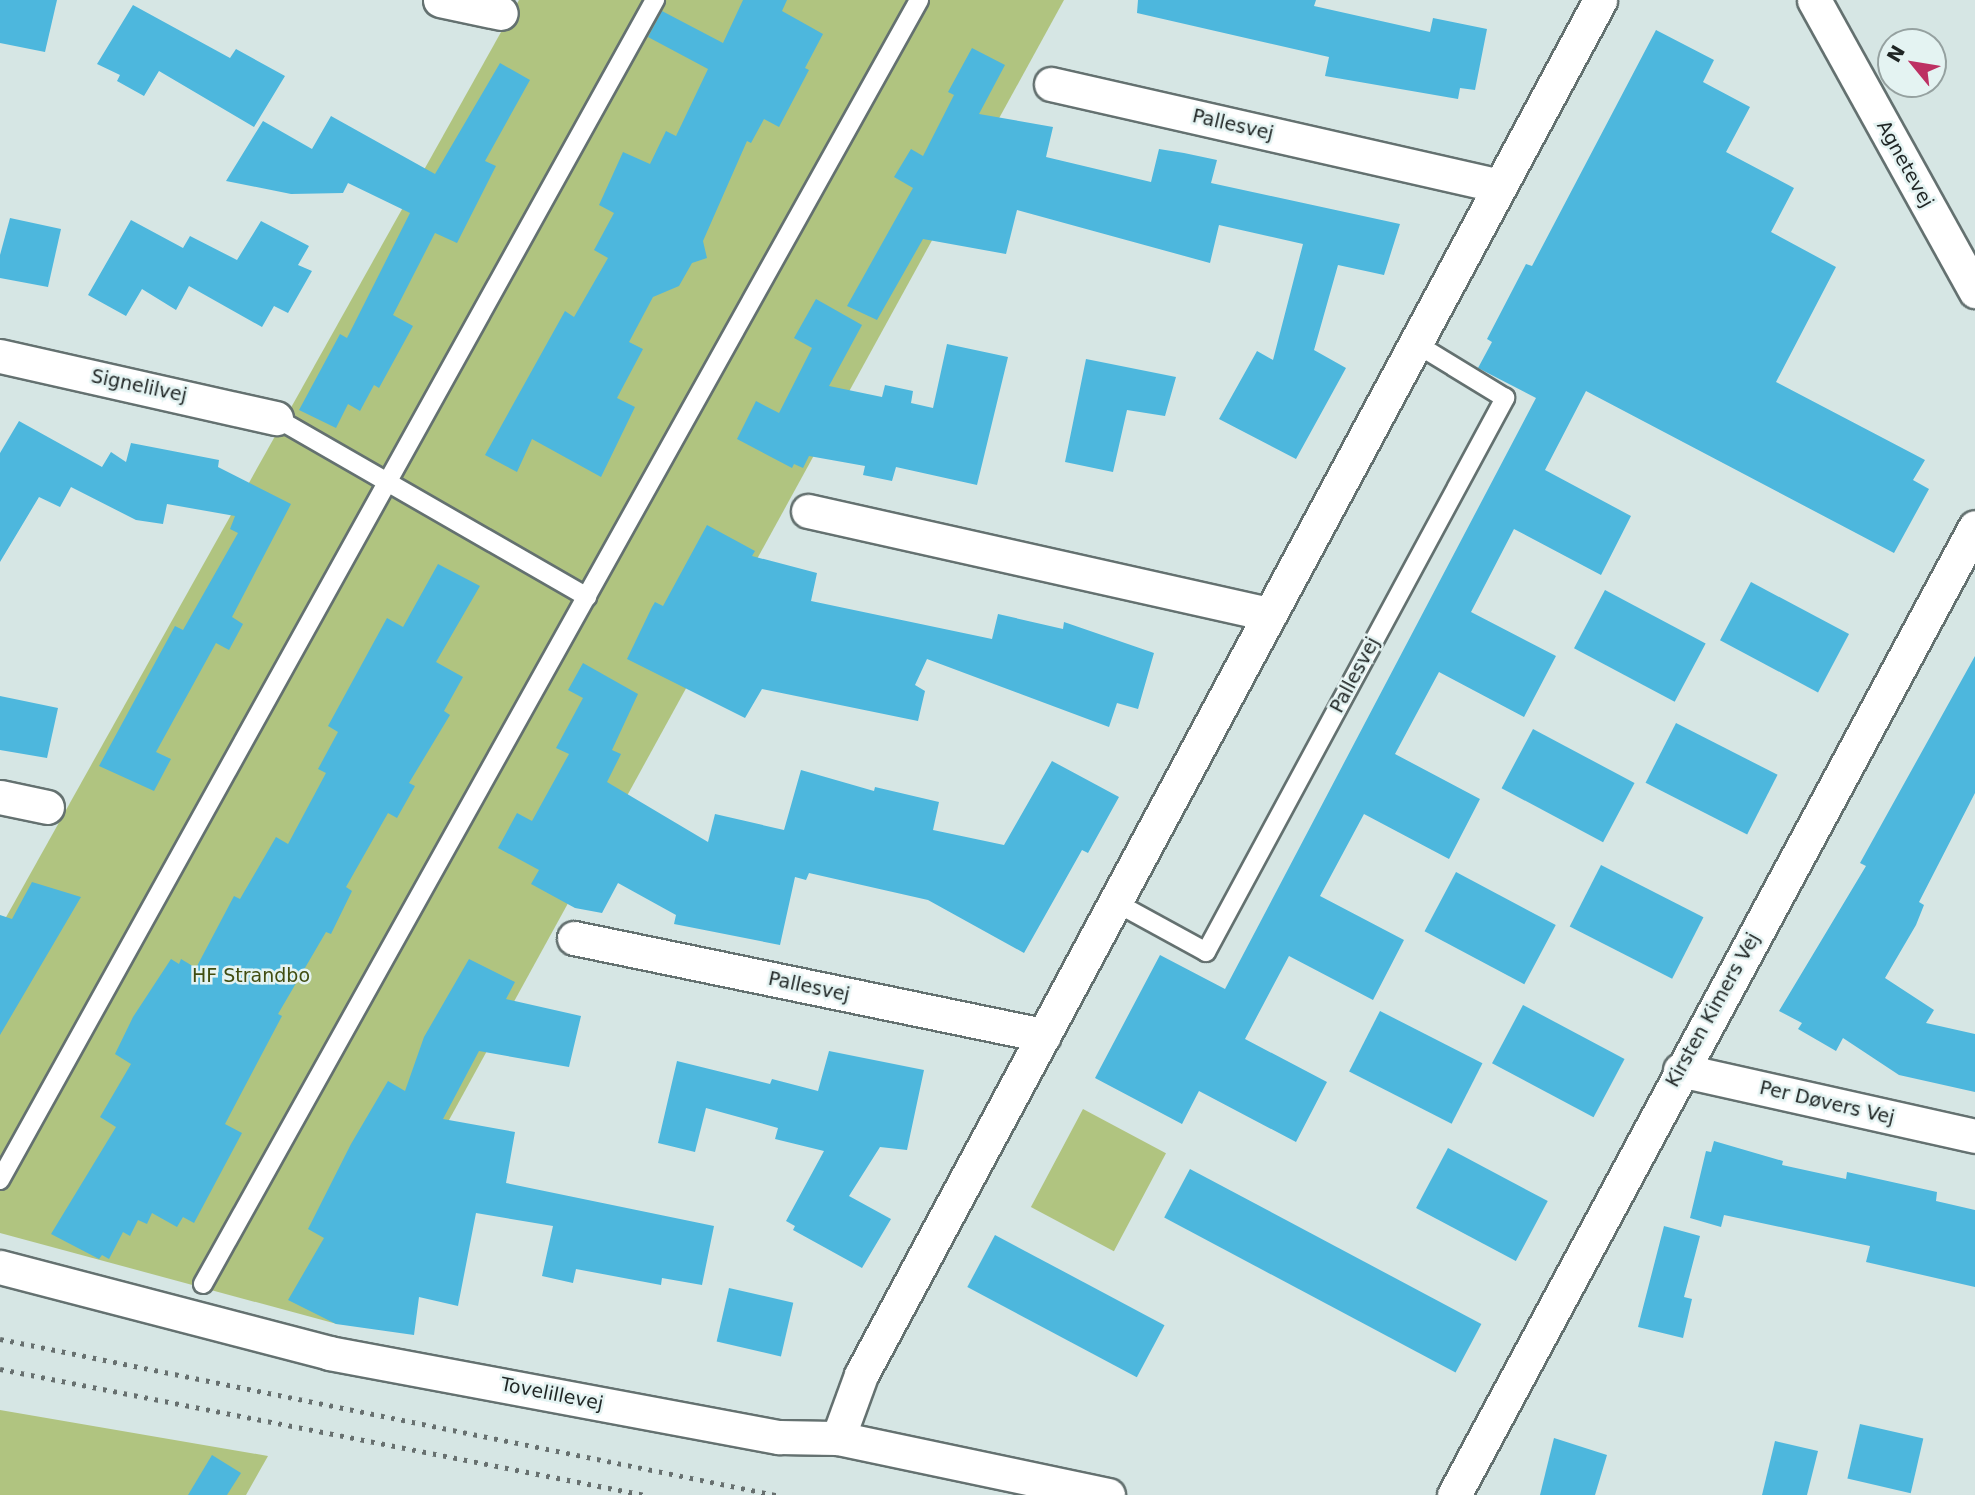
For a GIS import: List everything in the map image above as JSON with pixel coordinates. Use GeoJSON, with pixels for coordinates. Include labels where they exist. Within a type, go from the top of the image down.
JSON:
{"type":"FeatureCollection","features":[{"type":"Feature","properties":{"kind":"street"},"geometry":{"type":"LineString","coordinates":[[440,0],[502,13]]}},
{"type":"Feature","properties":{"kind":"street"},"geometry":{"type":"LineString","coordinates":[[838,1438],[861,1374],[1415,343],[1497,185],[1600,0]]}},
{"type":"Feature","properties":{"kind":"street","name":"Agnetevej"},"geometry":{"type":"LineString","coordinates":[[1814,0],[1975,291]]}},
{"type":"Feature","properties":{"kind":"street","name":"Pallesvej"},"geometry":{"type":"LineString","coordinates":[[1051,84],[1497,185]]}},
{"type":"Feature","properties":{"kind":"street","name":"Signelilvej"},"geometry":{"type":"LineString","coordinates":[[0,356],[276,418]]}},
{"type":"Feature","properties":{"kind":"street"},"geometry":{"type":"LineString","coordinates":[[808,511],[1270,614]]}},
{"type":"Feature","properties":{"kind":"street","name":"Kirsten Kimers Vej"},"geometry":{"type":"LineString","coordinates":[[1454,1495],[1680,1070],[1975,527]]}},
{"type":"Feature","properties":{"kind":"street"},"geometry":{"type":"LineString","coordinates":[[0,797],[47,807]]}},
{"type":"Feature","properties":{"kind":"street","name":"Pallesvej"},"geometry":{"type":"LineString","coordinates":[[574,938],[1044,1035]]}},
{"type":"Feature","properties":{"kind":"street","name":"Per Døvers Vej"},"geometry":{"type":"LineString","coordinates":[[1680,1070],[1975,1136]]}},
{"type":"Feature","properties":{"kind":"street","name":"Tovelillevej"},"geometry":{"type":"LineString","coordinates":[[0,1268],[329,1353],[779,1437],[838,1438],[1108,1495]]}},
{"type":"Feature","properties":{"kind":"lane"},"geometry":{"type":"LineString","coordinates":[[0,1180],[655,0]]}},
{"type":"Feature","properties":{"kind":"lane"},"geometry":{"type":"LineString","coordinates":[[203,1284],[919,0]]}},
{"type":"Feature","properties":{"kind":"lane","name":"Pallesvej"},"geometry":{"type":"LineString","coordinates":[[1113,901],[1206,952],[1505,398],[1415,343]]}},
{"type":"Feature","properties":{"kind":"lane"},"geometry":{"type":"LineString","coordinates":[[276,418],[388,480],[587,597]]}},
{"type":"Feature","properties":{"kind":"green space","name":"HF Strandbo"},"geometry":{"type":"Polygon","coordinates":[[[519,0],[1064,0],[337,1324],[0,1233],[0,928],[519,0]]]}},
{"type":"Feature","properties":{"kind":"green space"},"geometry":{"type":"Polygon","coordinates":[[[1083,1109],[1166,1153],[1114,1251],[1031,1207],[1083,1109]]]}},
{"type":"Feature","properties":{"kind":"green space"},"geometry":{"type":"Polygon","coordinates":[[[0,1410],[268,1456],[246,1495],[0,1495],[0,1410]]]}},
{"type":"Feature","properties":{"kind":"building"},"geometry":{"type":"Polygon","coordinates":[[[0,0],[57,0],[45,52],[0,43],[0,0]]]}},
{"type":"Feature","properties":{"kind":"building"},"geometry":{"type":"Polygon","coordinates":[[[743,0],[787,0],[782,11],[823,34],[805,68],[809,70],[779,127],[764,119],[751,143],[747,141],[703,241],[707,258],[692,263],[679,286],[653,297],[629,342],[643,349],[617,398],[635,407],[601,477],[532,439],[517,472],[485,455],[565,311],[574,317],[608,258],[594,250],[614,213],[599,205],[623,152],[650,164],[666,131],[676,136],[708,69],[648,37],[662,11],[723,43],[743,0]]]}},
{"type":"Feature","properties":{"kind":"building"},"geometry":{"type":"Polygon","coordinates":[[[1138,0],[1316,0],[1314,6],[1430,32],[1433,18],[1487,29],[1475,90],[1460,88],[1458,99],[1325,76],[1329,57],[1137,13],[1138,0]]]}},
{"type":"Feature","properties":{"kind":"building"},"geometry":{"type":"Polygon","coordinates":[[[133,5],[230,58],[236,49],[285,76],[254,127],[159,71],[144,96],[117,81],[120,75],[97,64],[133,5]]]}},
{"type":"Feature","properties":{"kind":"building"},"geometry":{"type":"Polygon","coordinates":[[[1656,30],[1714,60],[1703,82],[1750,107],[1726,152],[1794,188],[1771,232],[1836,267],[1776,382],[1925,460],[1913,480],[1929,489],[1894,553],[1586,391],[1545,470],[1631,516],[1601,575],[1514,529],[1471,612],[1556,656],[1524,717],[1439,672],[1395,754],[1480,799],[1449,859],[1364,814],[1320,896],[1404,940],[1373,1000],[1289,956],[1245,1039],[1327,1082],[1296,1142],[1199,1091],[1182,1124],[1095,1078],[1160,955],[1225,989],[1536,398],[1478,368],[1492,342],[1487,339],[1526,264],[1532,266],[1656,30]]]}},
{"type":"Feature","properties":{"kind":"building"},"geometry":{"type":"Polygon","coordinates":[[[972,48],[1005,65],[979,114],[1053,127],[1046,157],[1151,182],[1159,149],[1184,153],[1217,160],[1211,183],[1400,224],[1384,275],[1338,265],[1314,350],[1346,368],[1296,459],[1219,419],[1257,351],[1273,360],[1303,244],[1219,225],[1210,263],[1017,210],[1006,254],[923,239],[877,320],[847,306],[913,188],[894,177],[911,149],[923,156],[954,95],[948,92],[972,48]]]}},
{"type":"Feature","properties":{"kind":"building"},"geometry":{"type":"Polygon","coordinates":[[[500,63],[530,80],[485,161],[496,166],[457,243],[435,233],[393,315],[413,326],[379,388],[374,385],[360,411],[348,404],[336,428],[299,410],[340,334],[347,338],[410,213],[348,183],[343,193],[291,194],[226,181],[263,121],[312,149],[331,116],[435,174],[500,63]]]}},
{"type":"Feature","properties":{"kind":"building"},"geometry":{"type":"Polygon","coordinates":[[[10,218],[61,229],[48,287],[0,278],[0,255],[10,218]]]}},
{"type":"Feature","properties":{"kind":"building"},"geometry":{"type":"Polygon","coordinates":[[[131,220],[183,248],[190,236],[237,260],[261,221],[309,246],[298,265],[312,271],[288,313],[274,306],[262,327],[189,286],[176,310],[142,289],[126,316],[88,295],[131,220]]]}},
{"type":"Feature","properties":{"kind":"building"},"geometry":{"type":"Polygon","coordinates":[[[816,299],[862,325],[829,386],[882,397],[885,385],[913,391],[911,403],[933,408],[947,344],[1008,357],[977,485],[896,467],[892,481],[863,475],[865,466],[809,456],[803,468],[794,464],[792,468],[737,439],[756,401],[779,413],[812,348],[794,338],[816,299]]]}},
{"type":"Feature","properties":{"kind":"building"},"geometry":{"type":"Polygon","coordinates":[[[1086,359],[1176,377],[1165,416],[1127,410],[1113,472],[1065,462],[1086,359]]]}},
{"type":"Feature","properties":{"kind":"building"},"geometry":{"type":"Polygon","coordinates":[[[19,421],[102,467],[111,452],[126,462],[131,443],[219,460],[218,467],[291,504],[232,617],[243,624],[229,650],[216,643],[156,752],[171,759],[154,791],[99,766],[175,626],[183,630],[238,533],[230,529],[235,516],[167,504],[163,524],[136,520],[71,487],[60,507],[39,497],[0,562],[0,453],[19,421]]]}},
{"type":"Feature","properties":{"kind":"building"},"geometry":{"type":"Polygon","coordinates":[[[707,525],[755,551],[752,556],[817,573],[811,601],[992,639],[998,614],[1063,629],[1064,622],[1154,653],[1138,709],[1117,703],[1109,727],[927,659],[915,685],[925,691],[918,721],[762,689],[745,718],[627,659],[652,607],[655,602],[663,606],[707,525]]]}},
{"type":"Feature","properties":{"kind":"building"},"geometry":{"type":"Polygon","coordinates":[[[438,564],[480,586],[436,662],[463,677],[444,711],[450,715],[409,783],[415,786],[397,818],[388,813],[346,887],[352,891],[331,934],[326,932],[278,1014],[282,1016],[225,1124],[242,1133],[194,1223],[183,1217],[177,1227],[152,1213],[147,1224],[138,1220],[130,1236],[123,1232],[109,1259],[102,1255],[99,1259],[51,1234],[116,1127],[100,1117],[131,1064],[115,1054],[133,1017],[171,959],[179,964],[181,959],[196,968],[234,896],[240,899],[276,837],[288,844],[326,773],[318,769],[338,732],[328,726],[387,618],[403,627],[438,564]]]}},
{"type":"Feature","properties":{"kind":"building"},"geometry":{"type":"Polygon","coordinates":[[[1751,582],[1849,634],[1818,692],[1720,640],[1751,582]]]}},
{"type":"Feature","properties":{"kind":"building"},"geometry":{"type":"Polygon","coordinates":[[[1605,590],[1706,644],[1675,702],[1574,648],[1605,590]]]}},
{"type":"Feature","properties":{"kind":"building"},"geometry":{"type":"Polygon","coordinates":[[[1975,656],[1975,793],[1919,902],[1924,905],[1916,925],[1885,978],[1934,1010],[1926,1023],[1975,1034],[1975,1092],[1899,1075],[1843,1038],[1836,1051],[1798,1029],[1802,1023],[1779,1011],[1866,866],[1860,863],[1975,656]]]}},
{"type":"Feature","properties":{"kind":"building"},"geometry":{"type":"Polygon","coordinates":[[[583,663],[638,694],[612,750],[621,754],[607,782],[708,842],[715,814],[784,830],[801,770],[874,791],[875,787],[939,802],[933,830],[1004,845],[1052,761],[1119,797],[1088,853],[1082,850],[1024,953],[928,900],[809,873],[806,880],[795,877],[780,945],[674,924],[676,915],[618,883],[602,913],[575,908],[531,884],[539,870],[498,848],[517,813],[532,821],[569,754],[556,748],[583,698],[568,690],[583,663]]]}},
{"type":"Feature","properties":{"kind":"building"},"geometry":{"type":"Polygon","coordinates":[[[0,696],[58,708],[47,758],[0,750],[0,696]]]}},
{"type":"Feature","properties":{"kind":"building"},"geometry":{"type":"Polygon","coordinates":[[[1676,723],[1778,775],[1747,834],[1646,783],[1676,723]]]}},
{"type":"Feature","properties":{"kind":"building"},"geometry":{"type":"Polygon","coordinates":[[[1533,729],[1635,783],[1603,842],[1502,788],[1533,729]]]}},
{"type":"Feature","properties":{"kind":"building"},"geometry":{"type":"Polygon","coordinates":[[[1601,865],[1703,917],[1672,979],[1570,926],[1601,865]]]}},
{"type":"Feature","properties":{"kind":"building"},"geometry":{"type":"Polygon","coordinates":[[[1456,872],[1556,925],[1524,984],[1425,931],[1456,872]]]}},
{"type":"Feature","properties":{"kind":"building"},"geometry":{"type":"Polygon","coordinates":[[[32,882],[81,897],[0,1035],[0,915],[12,919],[32,882]]]}},
{"type":"Feature","properties":{"kind":"building"},"geometry":{"type":"Polygon","coordinates":[[[469,959],[515,982],[506,999],[581,1016],[569,1067],[479,1051],[443,1119],[515,1132],[506,1183],[714,1226],[702,1285],[662,1278],[661,1285],[576,1269],[573,1283],[542,1276],[553,1226],[476,1213],[458,1306],[419,1297],[414,1335],[336,1324],[288,1300],[324,1238],[308,1229],[351,1144],[388,1081],[405,1091],[424,1037],[469,959]]]}},
{"type":"Feature","properties":{"kind":"building"},"geometry":{"type":"Polygon","coordinates":[[[1523,1005],[1625,1059],[1594,1117],[1492,1063],[1523,1005]]]}},
{"type":"Feature","properties":{"kind":"building"},"geometry":{"type":"Polygon","coordinates":[[[1380,1011],[1482,1063],[1452,1124],[1349,1072],[1380,1011]]]}},
{"type":"Feature","properties":{"kind":"building"},"geometry":{"type":"Polygon","coordinates":[[[829,1051],[924,1070],[907,1150],[880,1147],[849,1196],[891,1219],[862,1268],[793,1230],[795,1226],[786,1221],[824,1151],[775,1139],[778,1128],[706,1108],[695,1152],[658,1143],[677,1061],[770,1084],[772,1079],[818,1091],[829,1051]]]}},
{"type":"Feature","properties":{"kind":"building"},"geometry":{"type":"Polygon","coordinates":[[[1714,1141],[1783,1161],[1782,1165],[1846,1179],[1847,1172],[1937,1192],[1936,1201],[1975,1210],[1975,1287],[1866,1262],[1870,1246],[1724,1215],[1721,1227],[1690,1218],[1706,1151],[1711,1152],[1714,1141]]]}},
{"type":"Feature","properties":{"kind":"building"},"geometry":{"type":"Polygon","coordinates":[[[1448,1148],[1548,1201],[1516,1261],[1416,1208],[1448,1148]]]}},
{"type":"Feature","properties":{"kind":"building"},"geometry":{"type":"Polygon","coordinates":[[[1190,1169],[1481,1324],[1456,1372],[1164,1218],[1190,1169]]]}},
{"type":"Feature","properties":{"kind":"building"},"geometry":{"type":"Polygon","coordinates":[[[1664,1226],[1700,1236],[1684,1297],[1692,1299],[1683,1338],[1638,1327],[1664,1226]]]}},
{"type":"Feature","properties":{"kind":"building"},"geometry":{"type":"Polygon","coordinates":[[[995,1235],[1165,1325],[1137,1377],[967,1287],[995,1235]]]}},
{"type":"Feature","properties":{"kind":"building"},"geometry":{"type":"Polygon","coordinates":[[[729,1288],[793,1303],[781,1356],[717,1342],[729,1288]]]}},
{"type":"Feature","properties":{"kind":"building"},"geometry":{"type":"Polygon","coordinates":[[[1860,1424],[1923,1439],[1911,1493],[1847,1479],[1860,1424]]]}},
{"type":"Feature","properties":{"kind":"building"},"geometry":{"type":"Polygon","coordinates":[[[1554,1438],[1607,1455],[1595,1495],[1540,1495],[1554,1438]]]}},
{"type":"Feature","properties":{"kind":"building"},"geometry":{"type":"Polygon","coordinates":[[[1775,1441],[1818,1451],[1807,1495],[1762,1495],[1775,1441]]]}},
{"type":"Feature","properties":{"kind":"building"},"geometry":{"type":"Polygon","coordinates":[[[212,1455],[241,1473],[227,1495],[188,1495],[212,1455]]]}},
{"type":"Feature","properties":{"kind":"railway"},"geometry":{"type":"LineString","coordinates":[[0,1339],[776,1495]]}},
{"type":"Feature","properties":{"kind":"railway"},"geometry":{"type":"LineString","coordinates":[[0,1369],[645,1495]]}}]}
